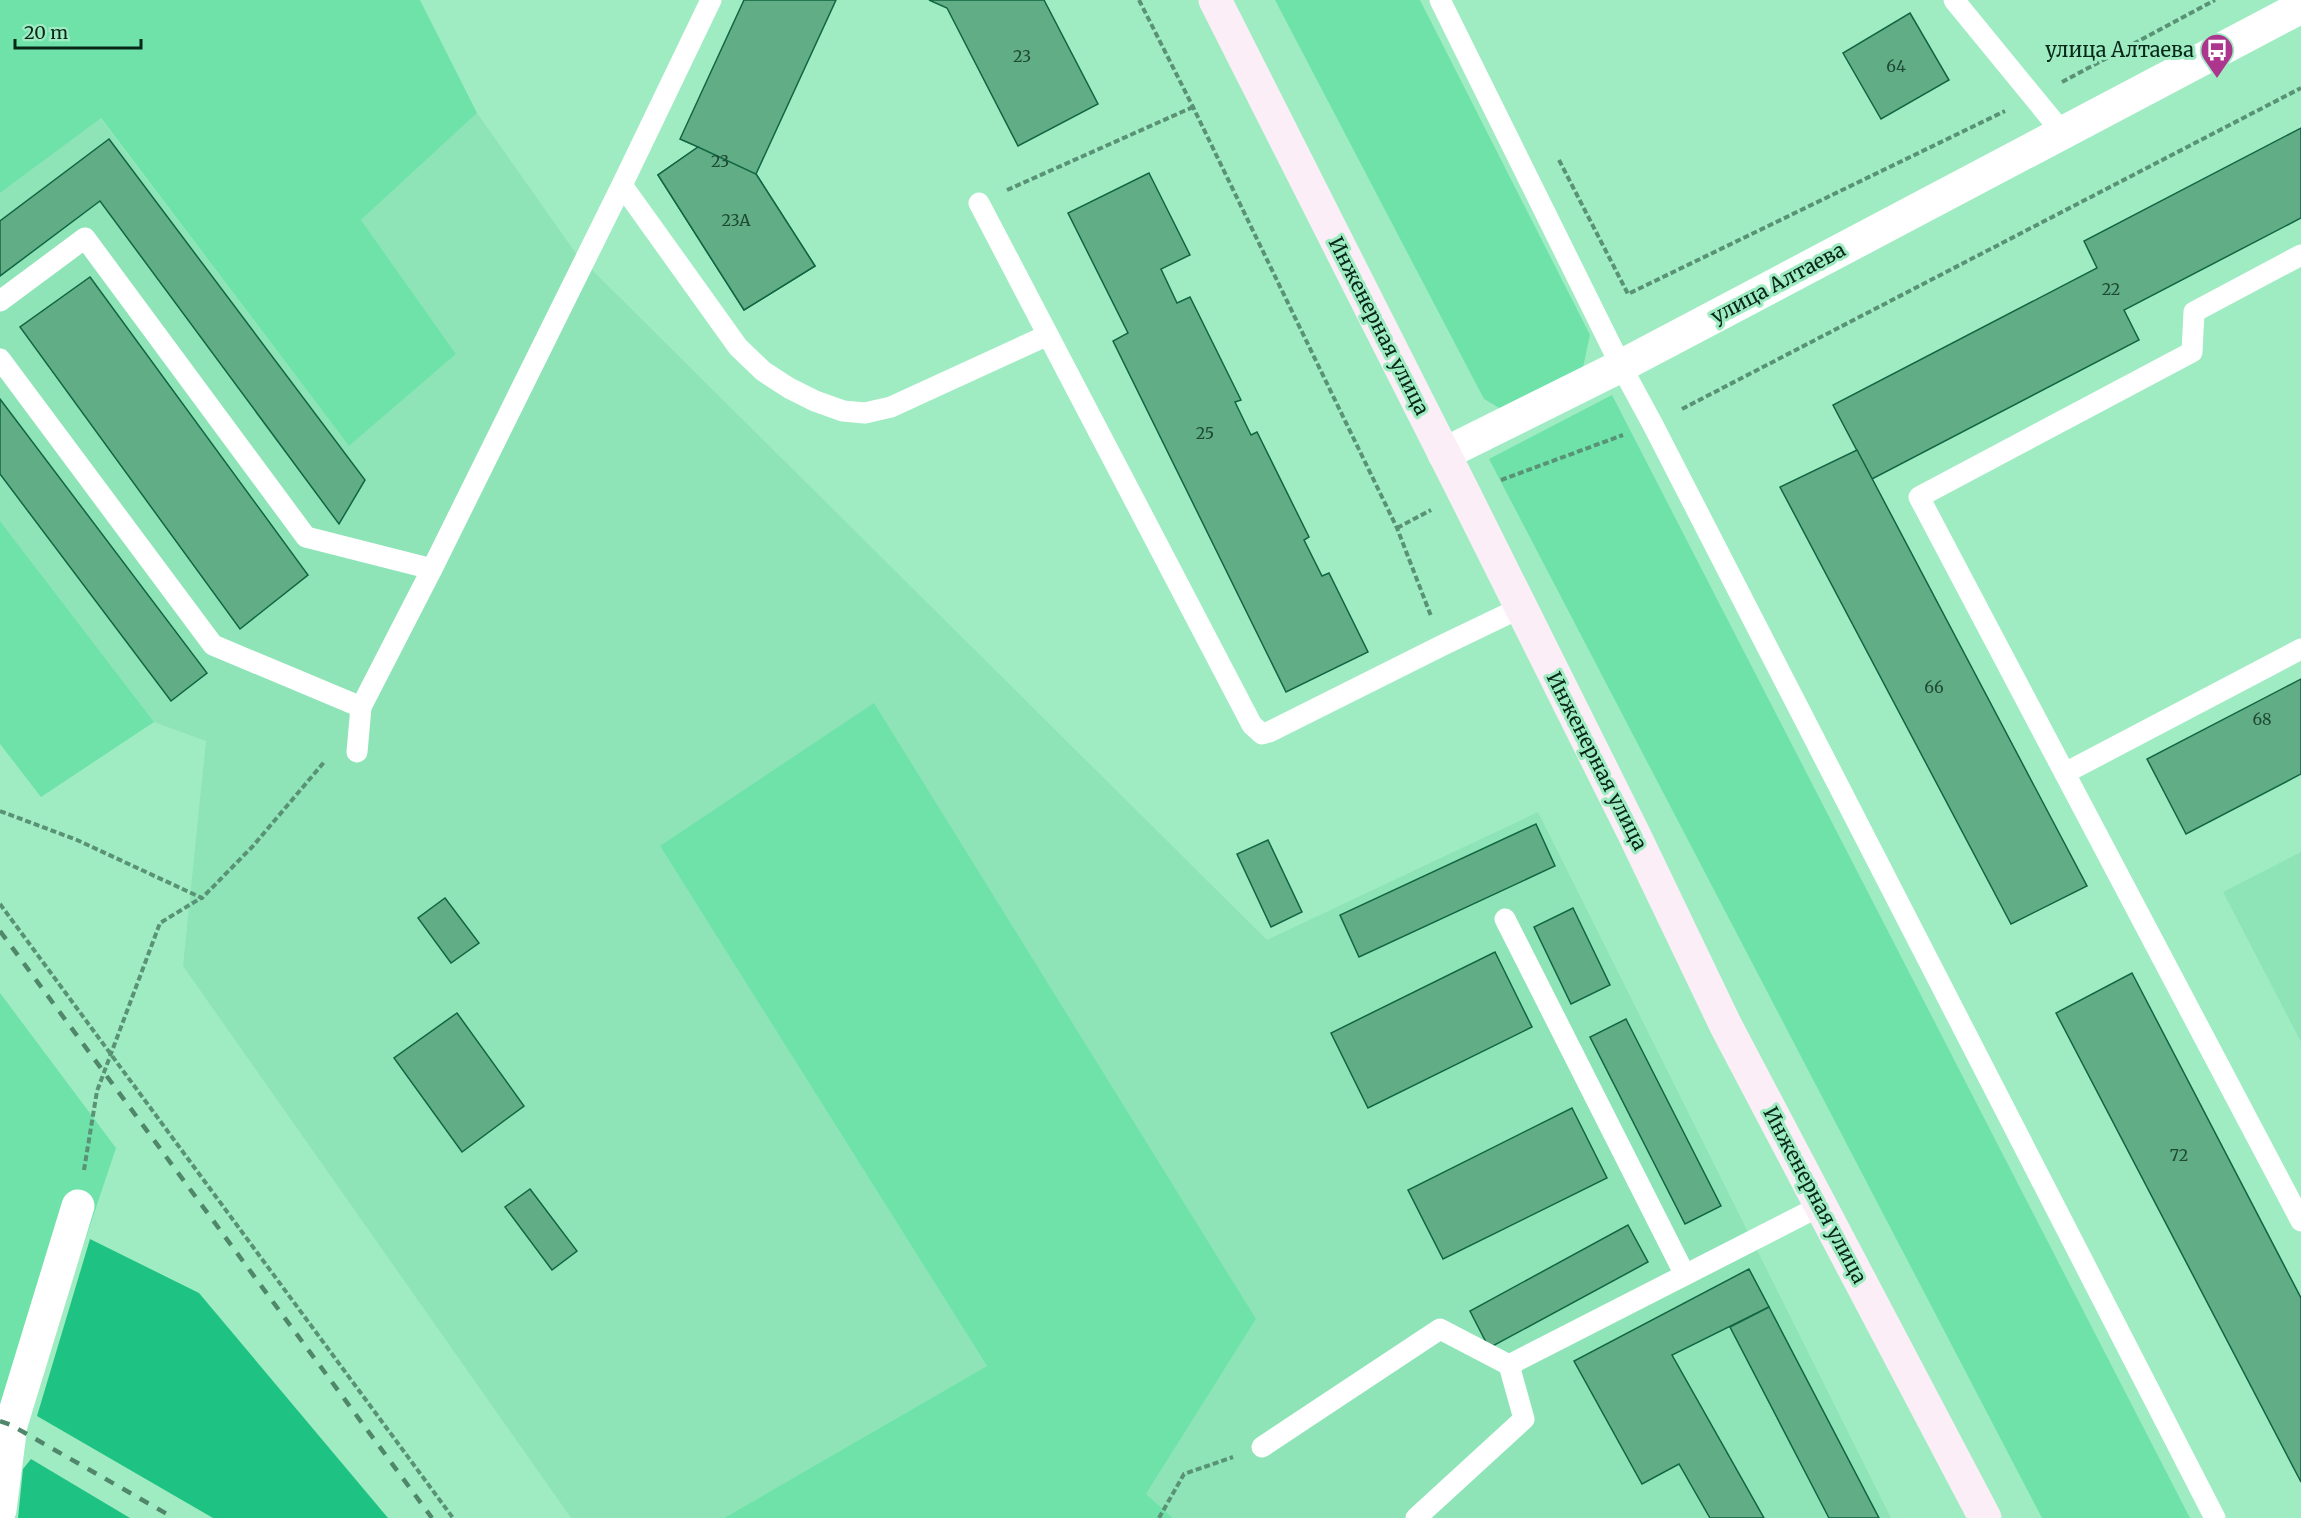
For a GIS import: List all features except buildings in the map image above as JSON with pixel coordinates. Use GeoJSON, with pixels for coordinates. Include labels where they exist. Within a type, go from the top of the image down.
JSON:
{"type":"FeatureCollection","features":[{"type":"Feature","properties":{"kind":"main road","name":"Инженерная улица"},"geometry":{"type":"LineString","coordinates":[[1215,0],[1633,832],[1726,1026],[1984,1518]]}},
{"type":"Feature","properties":{"kind":"street","name":"улица Алтаева"},"geometry":{"type":"LineString","coordinates":[[1444,454],[1621,366],[2301,7]]}},
{"type":"Feature","properties":{"kind":"street"},"geometry":{"type":"LineString","coordinates":[[0,1510],[11,1425],[78,1206]]}},
{"type":"Feature","properties":{"kind":"lane"},"geometry":{"type":"LineString","coordinates":[[1440,0],[1621,366],[2215,1518]]}},
{"type":"Feature","properties":{"kind":"lane"},"geometry":{"type":"LineString","coordinates":[[1954,0],[2062,132]]}},
{"type":"Feature","properties":{"kind":"lane"},"geometry":{"type":"LineString","coordinates":[[357,752],[361,707],[622,185],[709,1]]}},
{"type":"Feature","properties":{"kind":"lane"},"geometry":{"type":"LineString","coordinates":[[622,185],[738,347],[763,371],[789,388],[843,411],[865,413],[891,407],[1048,335]]}},
{"type":"Feature","properties":{"kind":"lane"},"geometry":{"type":"LineString","coordinates":[[979,203],[1252,725],[1262,734],[1520,608]]}},
{"type":"Feature","properties":{"kind":"lane"},"geometry":{"type":"LineString","coordinates":[[0,301],[85,238],[306,537],[432,569]]}},
{"type":"Feature","properties":{"kind":"lane"},"geometry":{"type":"LineString","coordinates":[[2301,255],[2194,312],[2192,352],[1919,497],[2301,1221]]}},
{"type":"Feature","properties":{"kind":"lane"},"geometry":{"type":"LineString","coordinates":[[0,359],[213,645],[361,707]]}},
{"type":"Feature","properties":{"kind":"lane"},"geometry":{"type":"LineString","coordinates":[[2065,773],[2301,649]]}},
{"type":"Feature","properties":{"kind":"lane"},"geometry":{"type":"LineString","coordinates":[[1505,919],[1685,1275]]}},
{"type":"Feature","properties":{"kind":"lane"},"geometry":{"type":"LineString","coordinates":[[1509,1365],[1821,1206]]}},
{"type":"Feature","properties":{"kind":"lane"},"geometry":{"type":"LineString","coordinates":[[1262,1447],[1440,1329],[1509,1365],[1524,1419],[1416,1518]]}},
{"type":"Feature","properties":{"kind":"path"},"geometry":{"type":"LineString","coordinates":[[1139,0],[1397,528],[1443,645]]}},
{"type":"Feature","properties":{"kind":"path"},"geometry":{"type":"LineString","coordinates":[[1558,157],[1628,294],[2033,97],[2215,0]]}},
{"type":"Feature","properties":{"kind":"path"},"geometry":{"type":"LineString","coordinates":[[1464,493],[1653,425],[2301,88]]}},
{"type":"Feature","properties":{"kind":"path"},"geometry":{"type":"LineString","coordinates":[[979,203],[1193,107]]}},
{"type":"Feature","properties":{"kind":"path"},"geometry":{"type":"LineString","coordinates":[[78,1206],[97,1091],[160,923],[202,898],[253,846],[323,762],[357,752]]}},
{"type":"Feature","properties":{"kind":"path"},"geometry":{"type":"LineString","coordinates":[[0,812],[77,840],[202,898]]}},
{"type":"Feature","properties":{"kind":"path"},"geometry":{"type":"LineString","coordinates":[[0,904],[453,1518]]}},
{"type":"Feature","properties":{"kind":"path"},"geometry":{"type":"LineString","coordinates":[[1159,1518],[1184,1474],[1262,1447]]}},
{"type":"Feature","properties":{"kind":"shaded area"},"geometry":{"type":"Polygon","coordinates":[[[0,0],[420,0],[477,113],[361,220],[456,354],[349,446],[101,118],[0,193],[0,0]]]}},
{"type":"Feature","properties":{"kind":"shaded area"},"geometry":{"type":"Polygon","coordinates":[[[1275,0],[1420,0],[1590,335],[1580,381],[1508,413],[1484,399],[1275,0]]]}},
{"type":"Feature","properties":{"kind":"shaded area"},"geometry":{"type":"Polygon","coordinates":[[[477,113],[577,255],[1267,940],[1538,812],[1891,1518],[1173,1518],[1146,1494],[1256,1319],[660,846],[987,1366],[724,1518],[571,1518],[183,966],[206,741],[154,722],[0,521],[0,193],[100,118],[349,446],[456,354],[361,220],[477,113]]]}},
{"type":"Feature","properties":{"kind":"shaded area"},"geometry":{"type":"Polygon","coordinates":[[[1612,395],[2190,1518],[2042,1518],[1489,459],[1612,395]]]}},
{"type":"Feature","properties":{"kind":"shaded area"},"geometry":{"type":"Polygon","coordinates":[[[0,521],[154,722],[41,797],[0,744],[0,521]]]}},
{"type":"Feature","properties":{"kind":"shaded area"},"geometry":{"type":"Polygon","coordinates":[[[874,703],[1256,1319],[1146,1494],[1173,1518],[724,1518],[987,1366],[660,846],[874,703]]]}},
{"type":"Feature","properties":{"kind":"shaded area"},"geometry":{"type":"Polygon","coordinates":[[[2301,852],[2301,1042],[2223,892],[2301,852]]]}},
{"type":"Feature","properties":{"kind":"shaded area"},"geometry":{"type":"Polygon","coordinates":[[[0,993],[116,1148],[26,1416],[0,1409],[0,993]]]}},
{"type":"Feature","properties":{"kind":"shaded area"},"geometry":{"type":"Polygon","coordinates":[[[90,1239],[199,1293],[388,1518],[213,1518],[37,1416],[90,1239]]]}},
{"type":"Feature","properties":{"kind":"shaded area"},"geometry":{"type":"Polygon","coordinates":[[[31,1459],[130,1518],[18,1518],[23,1469],[31,1459]]]}},
{"type":"Feature","properties":{"kind":"railway"},"geometry":{"type":"LineString","coordinates":[[0,931],[432,1518]]}},
{"type":"Feature","properties":{"kind":"railway"},"geometry":{"type":"LineString","coordinates":[[0,1421],[11,1425],[174,1518]]}},
{"type":"Feature","properties":{"kind":"place","name":"улица Алтаева"},"geometry":{"type":"Point","coordinates":[2217,79]}}]}
